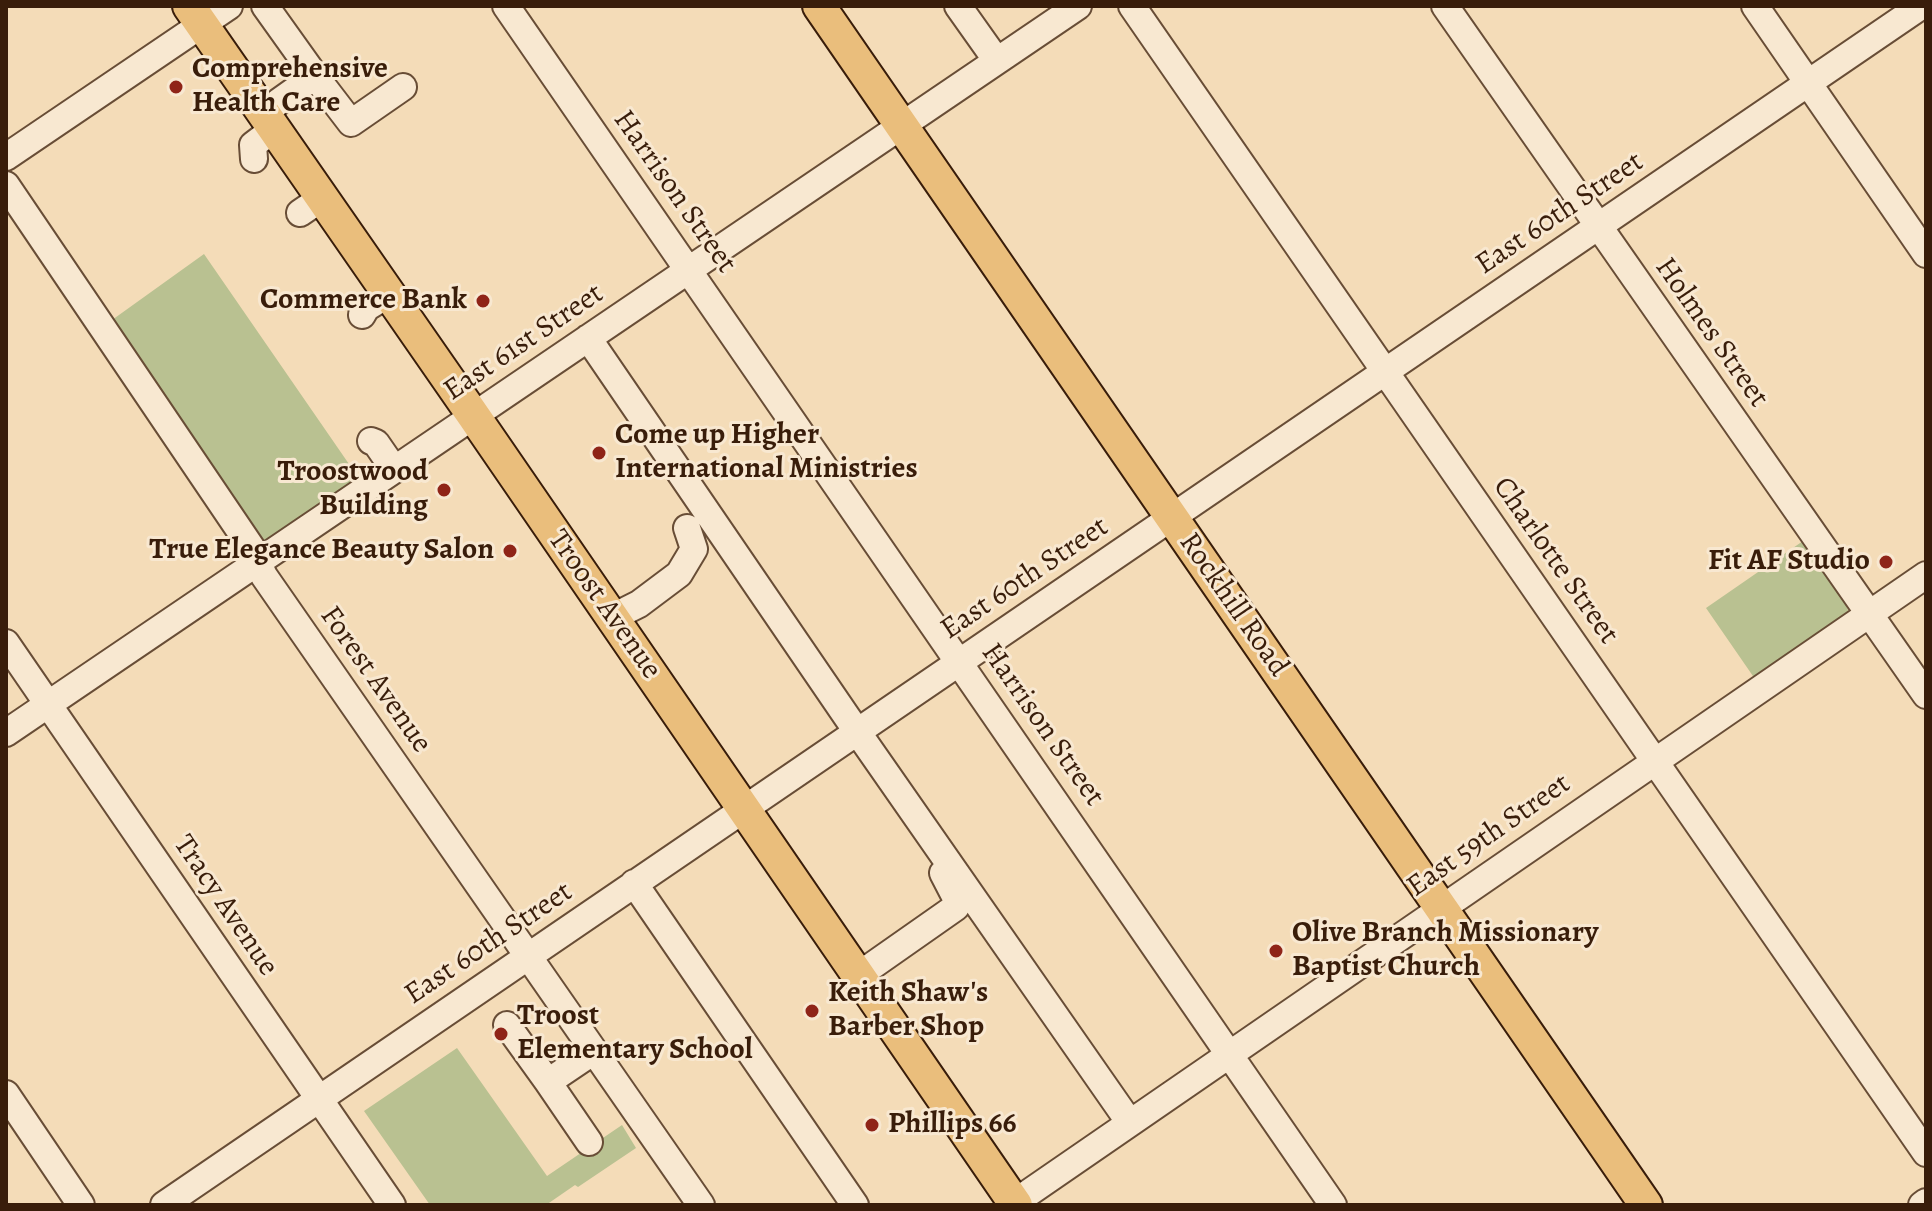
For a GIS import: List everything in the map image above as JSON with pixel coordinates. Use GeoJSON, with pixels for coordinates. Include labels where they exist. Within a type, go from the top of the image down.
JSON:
{"type":"FeatureCollection","features":[{"type":"Feature","properties":{"kind":"main road","name":"Rockhill Road"},"geometry":{"type":"LineString","coordinates":[[819,6],[1646,1205]]}},
{"type":"Feature","properties":{"kind":"main road","name":"Troost Avenue"},"geometry":{"type":"LineString","coordinates":[[195,15],[268,121],[311,206],[389,294],[1014,1204]]}},
{"type":"Feature","properties":{"kind":"street"},"geometry":{"type":"LineString","coordinates":[[6,157],[195,15],[229,6]]}},
{"type":"Feature","properties":{"kind":"street"},"geometry":{"type":"LineString","coordinates":[[265,6],[351,123],[403,87]]}},
{"type":"Feature","properties":{"kind":"street","name":"Harrison Street"},"geometry":{"type":"LineString","coordinates":[[506,6],[1333,1205]]}},
{"type":"Feature","properties":{"kind":"street"},"geometry":{"type":"LineString","coordinates":[[958,6],[997,61]]}},
{"type":"Feature","properties":{"kind":"street","name":"East 61st Street"},"geometry":{"type":"LineString","coordinates":[[6,733],[1078,6]]}},
{"type":"Feature","properties":{"kind":"street","name":"Charlotte Street"},"geometry":{"type":"LineString","coordinates":[[1132,6],[1926,1153]]}},
{"type":"Feature","properties":{"kind":"street","name":"Holmes Street"},"geometry":{"type":"LineString","coordinates":[[1445,6],[1926,695]]}},
{"type":"Feature","properties":{"kind":"street"},"geometry":{"type":"LineString","coordinates":[[1755,6],[1926,254]]}},
{"type":"Feature","properties":{"kind":"street","name":"East 60th Street"},"geometry":{"type":"LineString","coordinates":[[164,1205],[1915,8]]}},
{"type":"Feature","properties":{"kind":"street"},"geometry":{"type":"LineString","coordinates":[[254,159],[253,145],[268,121],[315,76]]}},
{"type":"Feature","properties":{"kind":"street","name":"Forest Avenue"},"geometry":{"type":"LineString","coordinates":[[6,185],[251,547],[264,576],[701,1205]]}},
{"type":"Feature","properties":{"kind":"street"},"geometry":{"type":"LineString","coordinates":[[362,315],[366,308],[389,294]]}},
{"type":"Feature","properties":{"kind":"street"},"geometry":{"type":"LineString","coordinates":[[588,338],[1130,1123]]}},
{"type":"Feature","properties":{"kind":"street"},"geometry":{"type":"LineString","coordinates":[[371,441],[376,443],[394,469]]}},
{"type":"Feature","properties":{"kind":"street"},"geometry":{"type":"LineString","coordinates":[[613,617],[639,604],[679,574],[694,549],[687,528]]}},
{"type":"Feature","properties":{"kind":"street","name":"East 59th Street"},"geometry":{"type":"LineString","coordinates":[[1014,1204],[1926,575]]}},
{"type":"Feature","properties":{"kind":"street","name":"Tracy Avenue"},"geometry":{"type":"LineString","coordinates":[[6,643],[392,1205]]}},
{"type":"Feature","properties":{"kind":"street"},"geometry":{"type":"LineString","coordinates":[[859,975],[956,907],[957,900],[942,872],[950,865]]}},
{"type":"Feature","properties":{"kind":"street"},"geometry":{"type":"LineString","coordinates":[[634,883],[855,1205]]}},
{"type":"Feature","properties":{"kind":"street"},"geometry":{"type":"LineString","coordinates":[[507,1025],[589,1142]]}},
{"type":"Feature","properties":{"kind":"street"},"geometry":{"type":"LineString","coordinates":[[548,1082],[594,1051]]}},
{"type":"Feature","properties":{"kind":"street"},"geometry":{"type":"LineString","coordinates":[[6,1094],[81,1205]]}},
{"type":"Feature","properties":{"kind":"green space"},"geometry":{"type":"Polygon","coordinates":[[[204,254],[360,480],[268,542],[260,538],[112,320],[204,254]]]}},
{"type":"Feature","properties":{"kind":"green space"},"geometry":{"type":"Polygon","coordinates":[[[1803,541],[1847,605],[1848,611],[1755,679],[1706,608],[1803,541]]]}},
{"type":"Feature","properties":{"kind":"green space"},"geometry":{"type":"Polygon","coordinates":[[[457,1048],[547,1176],[622,1125],[636,1148],[546,1205],[430,1205],[364,1111],[457,1048]]]}},
{"type":"Feature","properties":{"kind":"place","name":"Comprehensive Health Care"},"geometry":{"type":"Point","coordinates":[176,87]}},
{"type":"Feature","properties":{"kind":"place","name":"Commerce Bank"},"geometry":{"type":"Point","coordinates":[483,301]}},
{"type":"Feature","properties":{"kind":"place","name":"Come up Higher International Ministries"},"geometry":{"type":"Point","coordinates":[599,453]}},
{"type":"Feature","properties":{"kind":"place","name":"Troostwood Building"},"geometry":{"type":"Point","coordinates":[444,490]}},
{"type":"Feature","properties":{"kind":"place","name":"True Elegance Beauty Salon"},"geometry":{"type":"Point","coordinates":[510,551]}},
{"type":"Feature","properties":{"kind":"place","name":"Fit AF Studio"},"geometry":{"type":"Point","coordinates":[1886,562]}},
{"type":"Feature","properties":{"kind":"place","name":"Olive Branch Missionary Baptist Church"},"geometry":{"type":"Point","coordinates":[1276,951]}},
{"type":"Feature","properties":{"kind":"place","name":"Keith Shaw's Barber Shop"},"geometry":{"type":"Point","coordinates":[812,1011]}},
{"type":"Feature","properties":{"kind":"place","name":"Troost Elementary School"},"geometry":{"type":"Point","coordinates":[501,1034]}},
{"type":"Feature","properties":{"kind":"place","name":"Phillips 66"},"geometry":{"type":"Point","coordinates":[872,1125]}}]}
